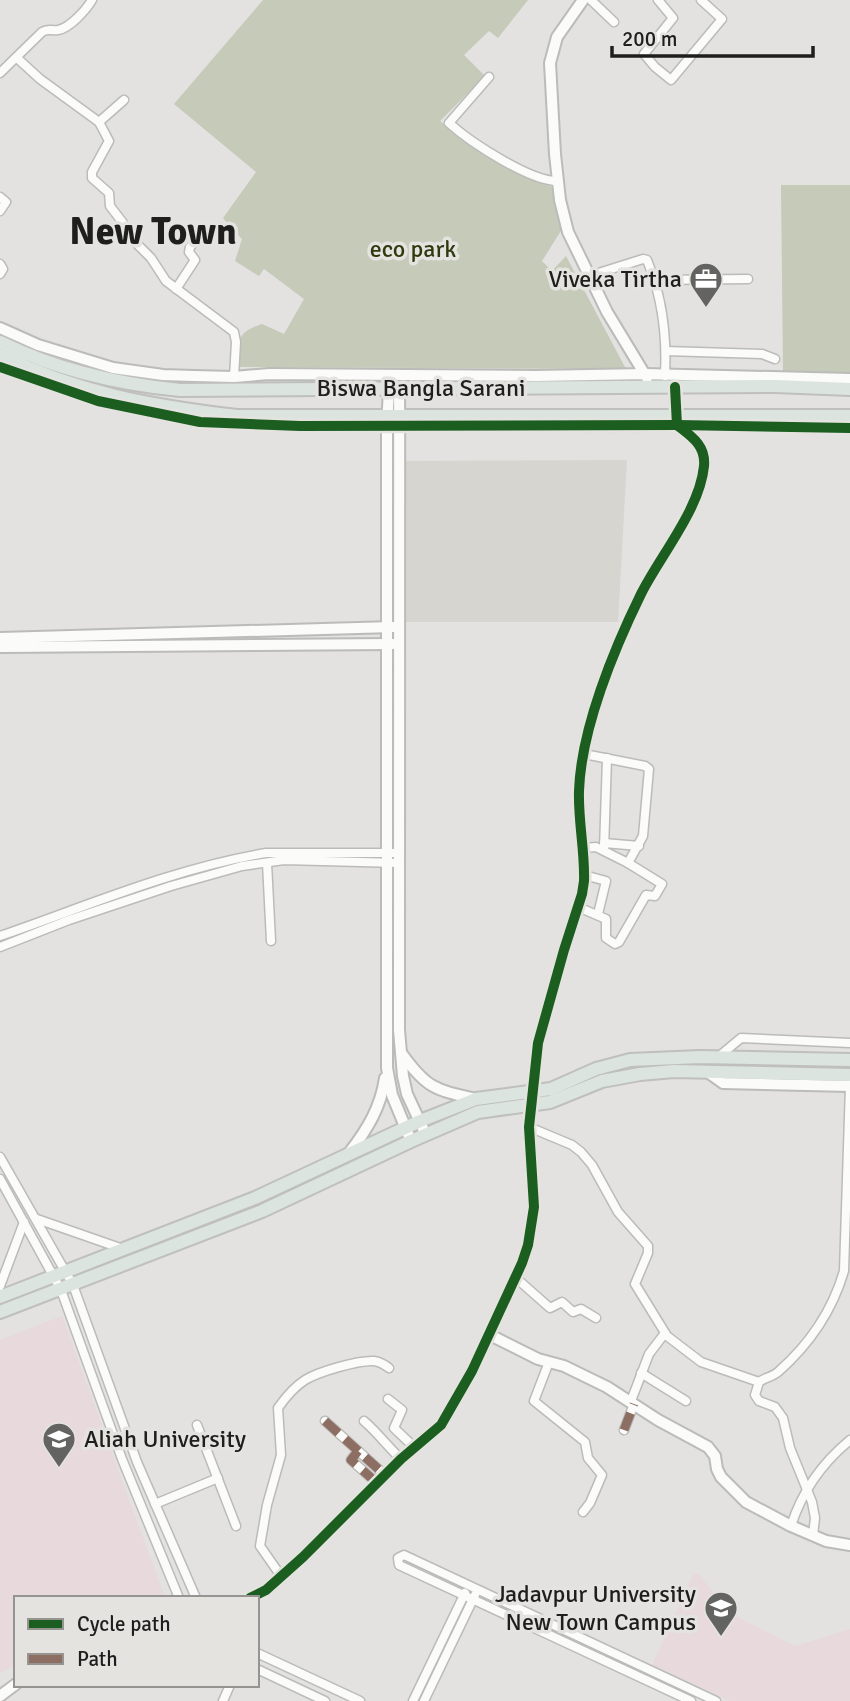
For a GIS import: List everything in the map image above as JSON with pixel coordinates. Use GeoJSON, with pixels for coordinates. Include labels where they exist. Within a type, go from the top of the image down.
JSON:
{"type":"FeatureCollection","features":[{"type":"Feature","properties":{"kind":"main road","name":"Biswa Bangla Sarani"},"geometry":{"type":"LineString","coordinates":[[0,342],[42,360],[88,375],[143,387],[180,390],[652,386],[850,389]]}},
{"type":"Feature","properties":{"kind":"main road","name":"Biswa Bangla Sarani"},"geometry":{"type":"LineString","coordinates":[[0,355],[64,381],[150,405],[237,416],[393,421],[850,416]]}},
{"type":"Feature","properties":{"kind":"main road"},"geometry":{"type":"LineString","coordinates":[[0,1312],[262,1211],[478,1112],[533,1098],[596,1069],[631,1060],[675,1057],[850,1060]]}},
{"type":"Feature","properties":{"kind":"main road"},"geometry":{"type":"LineString","coordinates":[[0,1297],[255,1198],[419,1121],[476,1098],[559,1099],[602,1081],[674,1071],[850,1075]]}},
{"type":"Feature","properties":{"kind":"street"},"geometry":{"type":"LineString","coordinates":[[0,73],[42,32],[65,27],[87,8],[92,0]]}},
{"type":"Feature","properties":{"kind":"street"},"geometry":{"type":"LineString","coordinates":[[583,0],[557,37],[550,63],[558,181],[568,232],[619,334],[652,386]]}},
{"type":"Feature","properties":{"kind":"street"},"geometry":{"type":"LineString","coordinates":[[590,0],[614,22]]}},
{"type":"Feature","properties":{"kind":"street"},"geometry":{"type":"LineString","coordinates":[[658,0],[673,18],[644,54],[671,80],[722,19],[701,0]]}},
{"type":"Feature","properties":{"kind":"street"},"geometry":{"type":"LineString","coordinates":[[17,58],[40,79],[99,122],[109,141],[91,177],[109,193],[110,206],[123,223],[126,233],[151,258],[166,281],[234,332],[234,377]]}},
{"type":"Feature","properties":{"kind":"street"},"geometry":{"type":"LineString","coordinates":[[489,77],[449,123],[480,146],[540,179],[558,181]]}},
{"type":"Feature","properties":{"kind":"street"},"geometry":{"type":"LineString","coordinates":[[99,122],[124,100]]}},
{"type":"Feature","properties":{"kind":"street"},"geometry":{"type":"LineString","coordinates":[[0,197],[6,202],[0,211]]}},
{"type":"Feature","properties":{"kind":"street"},"geometry":{"type":"LineString","coordinates":[[176,289],[194,264],[195,258],[190,247],[207,229]]}},
{"type":"Feature","properties":{"kind":"street"},"geometry":{"type":"LineString","coordinates":[[589,276],[643,258],[648,262],[660,307],[666,351],[665,376]]}},
{"type":"Feature","properties":{"kind":"street"},"geometry":{"type":"LineString","coordinates":[[0,264],[3,269],[0,274]]}},
{"type":"Feature","properties":{"kind":"street"},"geometry":{"type":"LineString","coordinates":[[654,280],[748,279]]}},
{"type":"Feature","properties":{"kind":"street"},"geometry":{"type":"LineString","coordinates":[[0,328],[38,345],[113,368],[163,375],[234,377],[269,374],[645,374],[850,379]]}},
{"type":"Feature","properties":{"kind":"street"},"geometry":{"type":"LineString","coordinates":[[666,351],[762,354],[775,359]]}},
{"type":"Feature","properties":{"kind":"street"},"geometry":{"type":"LineString","coordinates":[[0,367],[87,398],[200,422],[300,426],[393,421]]}},
{"type":"Feature","properties":{"kind":"street"},"geometry":{"type":"LineString","coordinates":[[258,1594],[324,1538],[401,1459],[441,1425],[490,1335],[528,1245],[534,1207],[529,1127],[538,1043],[578,907],[584,875],[579,793],[584,754],[593,717],[625,631],[641,593],[681,527],[701,483],[704,466],[699,442],[676,420],[675,387]]}},
{"type":"Feature","properties":{"kind":"street"},"geometry":{"type":"LineString","coordinates":[[394,390],[387,627],[387,1068],[392,1095],[411,1141]]}},
{"type":"Feature","properties":{"kind":"street"},"geometry":{"type":"LineString","coordinates":[[676,420],[850,428]]}},
{"type":"Feature","properties":{"kind":"street"},"geometry":{"type":"LineString","coordinates":[[393,421],[401,510],[400,1030],[407,1094],[426,1135]]}},
{"type":"Feature","properties":{"kind":"street"},"geometry":{"type":"LineString","coordinates":[[0,638],[399,626]]}},
{"type":"Feature","properties":{"kind":"street"},"geometry":{"type":"LineString","coordinates":[[0,647],[399,643]]}},
{"type":"Feature","properties":{"kind":"street"},"geometry":{"type":"LineString","coordinates":[[584,754],[649,768],[643,836],[628,863]]}},
{"type":"Feature","properties":{"kind":"street"},"geometry":{"type":"LineString","coordinates":[[604,847],[607,758]]}},
{"type":"Feature","properties":{"kind":"street"},"geometry":{"type":"LineString","coordinates":[[583,848],[639,846]]}},
{"type":"Feature","properties":{"kind":"street"},"geometry":{"type":"LineString","coordinates":[[578,907],[606,919],[606,938],[615,944],[646,895],[656,896],[662,884],[604,847]]}},
{"type":"Feature","properties":{"kind":"street"},"geometry":{"type":"LineString","coordinates":[[0,936],[170,877],[247,856],[266,853],[387,859]]}},
{"type":"Feature","properties":{"kind":"street"},"geometry":{"type":"LineString","coordinates":[[0,947],[69,920],[220,871],[284,860],[399,858]]}},
{"type":"Feature","properties":{"kind":"street"},"geometry":{"type":"LineString","coordinates":[[267,863],[271,941]]}},
{"type":"Feature","properties":{"kind":"street"},"geometry":{"type":"LineString","coordinates":[[584,875],[606,881],[598,914]]}},
{"type":"Feature","properties":{"kind":"street"},"geometry":{"type":"LineString","coordinates":[[717,1058],[741,1038],[850,1043]]}},
{"type":"Feature","properties":{"kind":"street"},"geometry":{"type":"LineString","coordinates":[[402,1055],[415,1073],[431,1086],[476,1098]]}},
{"type":"Feature","properties":{"kind":"street"},"geometry":{"type":"LineString","coordinates":[[347,1156],[374,1116],[381,1099],[387,1068]]}},
{"type":"Feature","properties":{"kind":"street"},"geometry":{"type":"LineString","coordinates":[[709,1073],[723,1083],[850,1086],[844,1272],[824,1321],[807,1343],[778,1372],[758,1382],[755,1390],[757,1399],[780,1412],[790,1448],[808,1489],[815,1518],[813,1535]]}},
{"type":"Feature","properties":{"kind":"street"},"geometry":{"type":"LineString","coordinates":[[529,1127],[582,1152],[618,1212],[648,1246],[648,1254],[635,1284],[664,1333],[701,1362],[758,1382]]}},
{"type":"Feature","properties":{"kind":"street"},"geometry":{"type":"LineString","coordinates":[[0,1157],[37,1219],[195,1596]]}},
{"type":"Feature","properties":{"kind":"street"},"geometry":{"type":"LineString","coordinates":[[0,1179],[24,1222],[67,1287],[121,1460],[178,1596]]}},
{"type":"Feature","properties":{"kind":"street"},"geometry":{"type":"LineString","coordinates":[[37,1219],[123,1250]]}},
{"type":"Feature","properties":{"kind":"street"},"geometry":{"type":"LineString","coordinates":[[0,1286],[24,1222]]}},
{"type":"Feature","properties":{"kind":"street"},"geometry":{"type":"LineString","coordinates":[[516,1278],[551,1308],[562,1302],[573,1312],[581,1309],[596,1318]]}},
{"type":"Feature","properties":{"kind":"street"},"geometry":{"type":"LineString","coordinates":[[624,1430],[641,1373],[649,1354],[664,1333]]}},
{"type":"Feature","properties":{"kind":"street"},"geometry":{"type":"LineString","coordinates":[[490,1335],[549,1362],[564,1366],[633,1402],[708,1447],[715,1456],[721,1477],[747,1502],[813,1535],[850,1545]]}},
{"type":"Feature","properties":{"kind":"street"},"geometry":{"type":"LineString","coordinates":[[281,1576],[260,1546],[267,1505],[280,1463],[278,1408],[297,1386],[320,1374],[369,1361],[382,1363],[389,1368]]}},
{"type":"Feature","properties":{"kind":"street"},"geometry":{"type":"LineString","coordinates":[[549,1362],[534,1401],[584,1442],[588,1458],[602,1475],[589,1506],[583,1512]]}},
{"type":"Feature","properties":{"kind":"street"},"geometry":{"type":"LineString","coordinates":[[641,1373],[686,1401]]}},
{"type":"Feature","properties":{"kind":"street"},"geometry":{"type":"LineString","coordinates":[[388,1399],[402,1410],[394,1428],[415,1448]]}},
{"type":"Feature","properties":{"kind":"street"},"geometry":{"type":"LineString","coordinates":[[324,1421],[358,1451],[381,1479]]}},
{"type":"Feature","properties":{"kind":"street"},"geometry":{"type":"LineString","coordinates":[[364,1421],[379,1433],[381,1441],[401,1459]]}},
{"type":"Feature","properties":{"kind":"street"},"geometry":{"type":"LineString","coordinates":[[197,1425],[236,1526]]}},
{"type":"Feature","properties":{"kind":"street"},"geometry":{"type":"LineString","coordinates":[[792,1526],[799,1504],[808,1489],[829,1459],[850,1440]]}},
{"type":"Feature","properties":{"kind":"street"},"geometry":{"type":"LineString","coordinates":[[155,1504],[218,1478]]}},
{"type":"Feature","properties":{"kind":"street"},"geometry":{"type":"LineString","coordinates":[[691,1701],[399,1565],[398,1558],[404,1555],[716,1701]]}},
{"type":"Feature","properties":{"kind":"street"},"geometry":{"type":"LineString","coordinates":[[413,1701],[469,1585]]}},
{"type":"Feature","properties":{"kind":"street"},"geometry":{"type":"LineString","coordinates":[[424,1701],[478,1589]]}},
{"type":"Feature","properties":{"kind":"street"},"geometry":{"type":"LineString","coordinates":[[259,1654],[360,1701]]}},
{"type":"Feature","properties":{"kind":"street"},"geometry":{"type":"LineString","coordinates":[[259,1670],[326,1701]]}},
{"type":"Feature","properties":{"kind":"shaded area"},"geometry":{"type":"Polygon","coordinates":[[[627,460],[618,622],[401,622],[401,461],[627,460]]]}},
{"type":"Feature","properties":{"kind":"shaded area","name":"Aliah University"},"geometry":{"type":"Polygon","coordinates":[[[62,1316],[164,1596],[14,1596],[14,1665],[0,1673],[0,1340],[62,1316]]]}},
{"type":"Feature","properties":{"kind":"shaded area","name":"Jadavpur University New Town Campus"},"geometry":{"type":"Polygon","coordinates":[[[694,1573],[699,1575],[731,1614],[795,1646],[850,1629],[850,1701],[730,1701],[652,1665],[694,1573]]]}},
{"type":"Feature","properties":{"kind":"green space","name":"eco park"},"geometry":{"type":"Polygon","coordinates":[[[263,0],[528,0],[498,38],[489,31],[464,55],[485,76],[440,121],[486,152],[555,188],[564,226],[542,261],[552,271],[566,256],[626,369],[238,367],[238,345],[243,335],[262,324],[284,334],[304,299],[264,269],[259,276],[235,261],[242,239],[223,218],[256,172],[174,104],[263,0]]]}},
{"type":"Feature","properties":{"kind":"green space"},"geometry":{"type":"Polygon","coordinates":[[[781,185],[850,185],[850,375],[783,372],[781,185]]]}},
{"type":"Feature","properties":{"kind":"marked path"},"geometry":{"type":"LineString","coordinates":[[624,1430],[634,1404]]}},
{"type":"Feature","properties":{"kind":"marked path"},"geometry":{"type":"LineString","coordinates":[[325,1421],[385,1475]]}},
{"type":"Feature","properties":{"kind":"marked path"},"geometry":{"type":"LineString","coordinates":[[358,1451],[351,1460],[377,1483]]}},
{"type":"Feature","properties":{"kind":"cycle path"},"geometry":{"type":"LineString","coordinates":[[0,367],[98,401],[200,422],[300,426],[677,425],[850,428]]}},
{"type":"Feature","properties":{"kind":"cycle path"},"geometry":{"type":"LineString","coordinates":[[254,1596],[266,1590],[303,1557],[401,1459],[441,1425],[472,1371],[522,1263],[534,1207],[529,1127],[538,1043],[584,881],[579,791],[586,742],[592,716],[620,639],[649,579],[695,499],[704,466],[700,447],[677,425],[675,387]]}},
{"type":"Feature","properties":{"kind":"place","name":"Viveka Tirtha"},"geometry":{"type":"Point","coordinates":[706,309]}},
{"type":"Feature","properties":{"kind":"place","name":"Aliah University"},"geometry":{"type":"Point","coordinates":[59,1469]}},
{"type":"Feature","properties":{"kind":"place","name":"Jadavpur University New Town Campus"},"geometry":{"type":"Point","coordinates":[721,1638]}},
{"type":"Feature","properties":{"kind":"district","name":"New Town"},"geometry":{"type":"Point","coordinates":[153,231]}}]}
